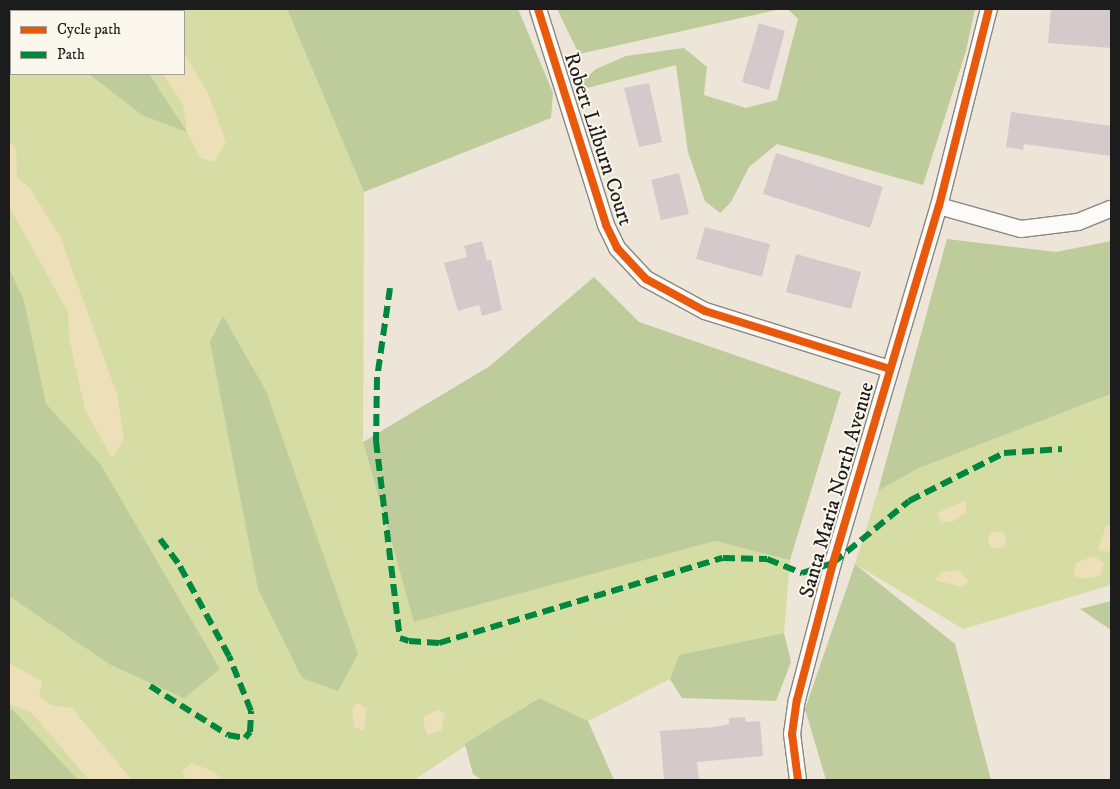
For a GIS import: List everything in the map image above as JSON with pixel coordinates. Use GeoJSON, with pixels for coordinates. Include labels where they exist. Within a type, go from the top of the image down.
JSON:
{"type":"FeatureCollection","features":[{"type":"Feature","properties":{"kind":"street","name":"Robert Lilburn Court"},"geometry":{"type":"LineString","coordinates":[[538,9],[606,225],[617,248],[646,279],[705,311],[890,369]]}},
{"type":"Feature","properties":{"kind":"street","name":"Santa Maria North Avenue"},"geometry":{"type":"LineString","coordinates":[[798,780],[792,734],[797,700],[890,369],[939,206],[989,9]]}},
{"type":"Feature","properties":{"kind":"street"},"geometry":{"type":"LineString","coordinates":[[939,206],[1021,229],[1078,222],[1111,209]]}},
{"type":"Feature","properties":{"kind":"green space"},"geometry":{"type":"Polygon","coordinates":[[[9,9],[287,9],[364,192],[363,442],[414,622],[715,541],[790,560],[784,633],[679,655],[670,679],[588,721],[538,698],[414,780],[9,780],[9,9]]]}},
{"type":"Feature","properties":{"kind":"green space"},"geometry":{"type":"Polygon","coordinates":[[[15,9],[106,10],[16,10],[15,9]]]}},
{"type":"Feature","properties":{"kind":"green space"},"geometry":{"type":"Polygon","coordinates":[[[287,9],[518,9],[553,93],[551,118],[364,192],[287,9]]]}},
{"type":"Feature","properties":{"kind":"green space"},"geometry":{"type":"Polygon","coordinates":[[[557,9],[781,9],[579,54],[557,9]]]}},
{"type":"Feature","properties":{"kind":"green space"},"geometry":{"type":"Polygon","coordinates":[[[788,9],[975,9],[966,51],[923,185],[777,144],[749,167],[731,202],[720,213],[705,201],[688,152],[676,65],[587,88],[580,83],[596,69],[626,56],[684,48],[707,67],[704,95],[746,108],[777,100],[798,19],[788,9]]]}},
{"type":"Feature","properties":{"kind":"green space"},"geometry":{"type":"Polygon","coordinates":[[[90,75],[150,75],[187,132],[142,115],[90,75]]]}},
{"type":"Feature","properties":{"kind":"green space"},"geometry":{"type":"Polygon","coordinates":[[[947,239],[1056,252],[1111,241],[1111,394],[919,468],[878,491],[947,239]]]}},
{"type":"Feature","properties":{"kind":"green space"},"geometry":{"type":"Polygon","coordinates":[[[9,268],[24,301],[46,404],[101,465],[220,669],[184,698],[111,665],[9,596],[9,268]]]}},
{"type":"Feature","properties":{"kind":"green space"},"geometry":{"type":"Polygon","coordinates":[[[594,277],[639,322],[841,392],[790,560],[715,541],[414,622],[363,442],[490,366],[594,277]]]}},
{"type":"Feature","properties":{"kind":"green space"},"geometry":{"type":"Polygon","coordinates":[[[223,316],[266,391],[358,654],[338,691],[302,678],[258,589],[210,342],[223,316]]]}},
{"type":"Feature","properties":{"kind":"green space"},"geometry":{"type":"Polygon","coordinates":[[[1111,394],[1111,585],[963,629],[855,564],[878,491],[919,468],[1111,394]]]}},
{"type":"Feature","properties":{"kind":"green space"},"geometry":{"type":"Polygon","coordinates":[[[855,564],[955,644],[991,780],[826,780],[805,709],[855,564]]]}},
{"type":"Feature","properties":{"kind":"green space"},"geometry":{"type":"Polygon","coordinates":[[[1111,601],[1111,630],[1080,609],[1111,601]]]}},
{"type":"Feature","properties":{"kind":"green space"},"geometry":{"type":"Polygon","coordinates":[[[784,633],[791,662],[776,701],[682,698],[670,679],[679,655],[784,633]]]}},
{"type":"Feature","properties":{"kind":"green space"},"geometry":{"type":"Polygon","coordinates":[[[539,698],[588,721],[614,780],[482,780],[473,774],[465,744],[539,698]]]}},
{"type":"Feature","properties":{"kind":"green space"},"geometry":{"type":"Polygon","coordinates":[[[9,709],[13,710],[78,780],[9,780],[9,709]]]}},
{"type":"Feature","properties":{"kind":"sand"},"geometry":{"type":"Polygon","coordinates":[[[114,9],[152,10],[114,10],[114,9]]]}},
{"type":"Feature","properties":{"kind":"sand"},"geometry":{"type":"Polygon","coordinates":[[[185,55],[208,93],[226,142],[214,162],[200,158],[187,132],[183,105],[164,75],[185,75],[185,55]]]}},
{"type":"Feature","properties":{"kind":"sand"},"geometry":{"type":"Polygon","coordinates":[[[9,140],[16,148],[17,178],[29,187],[60,236],[117,394],[124,439],[112,458],[85,410],[69,338],[68,312],[9,207],[9,140]]]}},
{"type":"Feature","properties":{"kind":"sand"},"geometry":{"type":"Polygon","coordinates":[[[966,500],[966,512],[954,521],[942,523],[937,513],[966,500]]]}},
{"type":"Feature","properties":{"kind":"sand"},"geometry":{"type":"Polygon","coordinates":[[[1111,524],[1111,550],[1107,552],[1098,549],[1106,526],[1111,524]]]}},
{"type":"Feature","properties":{"kind":"sand"},"geometry":{"type":"Polygon","coordinates":[[[993,531],[1001,531],[1006,536],[1004,547],[993,549],[988,544],[988,536],[993,531]]]}},
{"type":"Feature","properties":{"kind":"sand"},"geometry":{"type":"Polygon","coordinates":[[[1094,556],[1104,563],[1100,576],[1086,579],[1073,576],[1076,563],[1094,556]]]}},
{"type":"Feature","properties":{"kind":"sand"},"geometry":{"type":"Polygon","coordinates":[[[958,570],[969,581],[961,587],[935,580],[942,572],[958,570]]]}},
{"type":"Feature","properties":{"kind":"sand"},"geometry":{"type":"Polygon","coordinates":[[[9,663],[42,681],[39,696],[51,705],[72,708],[132,780],[89,780],[31,712],[9,704],[9,663]]]}},
{"type":"Feature","properties":{"kind":"sand"},"geometry":{"type":"Polygon","coordinates":[[[358,703],[367,709],[364,731],[354,727],[352,709],[358,703]]]}},
{"type":"Feature","properties":{"kind":"sand"},"geometry":{"type":"Polygon","coordinates":[[[438,710],[445,714],[441,731],[427,735],[423,722],[425,716],[438,710]]]}},
{"type":"Feature","properties":{"kind":"sand"},"geometry":{"type":"Polygon","coordinates":[[[191,763],[213,771],[223,780],[186,780],[182,771],[191,763]]]}},
{"type":"Feature","properties":{"kind":"building"},"geometry":{"type":"Polygon","coordinates":[[[1051,9],[1111,9],[1111,48],[1048,43],[1051,9]]]}},
{"type":"Feature","properties":{"kind":"building"},"geometry":{"type":"Polygon","coordinates":[[[759,23],[785,31],[769,90],[742,82],[759,23]]]}},
{"type":"Feature","properties":{"kind":"building"},"geometry":{"type":"Polygon","coordinates":[[[649,83],[662,142],[639,147],[624,88],[649,83]]]}},
{"type":"Feature","properties":{"kind":"building"},"geometry":{"type":"Polygon","coordinates":[[[1011,112],[1111,126],[1111,156],[1024,144],[1023,150],[1006,147],[1011,112]]]}},
{"type":"Feature","properties":{"kind":"building"},"geometry":{"type":"Polygon","coordinates":[[[776,153],[883,187],[870,228],[763,194],[776,153]]]}},
{"type":"Feature","properties":{"kind":"building"},"geometry":{"type":"Polygon","coordinates":[[[679,173],[689,214],[661,220],[651,180],[679,173]]]}},
{"type":"Feature","properties":{"kind":"building"},"geometry":{"type":"Polygon","coordinates":[[[705,227],[770,244],[762,277],[696,259],[705,227]]]}},
{"type":"Feature","properties":{"kind":"building"},"geometry":{"type":"Polygon","coordinates":[[[482,241],[487,261],[491,260],[502,310],[482,316],[479,305],[458,311],[444,263],[467,257],[464,246],[482,241]]]}},
{"type":"Feature","properties":{"kind":"building"},"geometry":{"type":"Polygon","coordinates":[[[796,254],[861,272],[851,309],[786,292],[796,254]]]}},
{"type":"Feature","properties":{"kind":"building"},"geometry":{"type":"Polygon","coordinates":[[[745,717],[746,722],[760,721],[763,756],[697,762],[699,780],[664,780],[660,731],[715,727],[729,724],[729,718],[745,717]]]}},
{"type":"Feature","properties":{"kind":"marked path"},"geometry":{"type":"LineString","coordinates":[[390,288],[377,378],[376,441],[400,638],[409,641],[439,643],[723,558],[767,559],[802,573],[833,563],[909,501],[1004,453],[1062,449]]}},
{"type":"Feature","properties":{"kind":"marked path"},"geometry":{"type":"LineString","coordinates":[[150,686],[228,735],[245,738],[250,732],[251,711],[229,656],[178,563],[160,539]]}},
{"type":"Feature","properties":{"kind":"cycle path"},"geometry":{"type":"LineString","coordinates":[[538,9],[606,225],[617,248],[646,279],[705,311],[890,369]]}},
{"type":"Feature","properties":{"kind":"cycle path"},"geometry":{"type":"LineString","coordinates":[[798,780],[792,734],[797,700],[833,563],[939,206],[989,9]]}}]}
